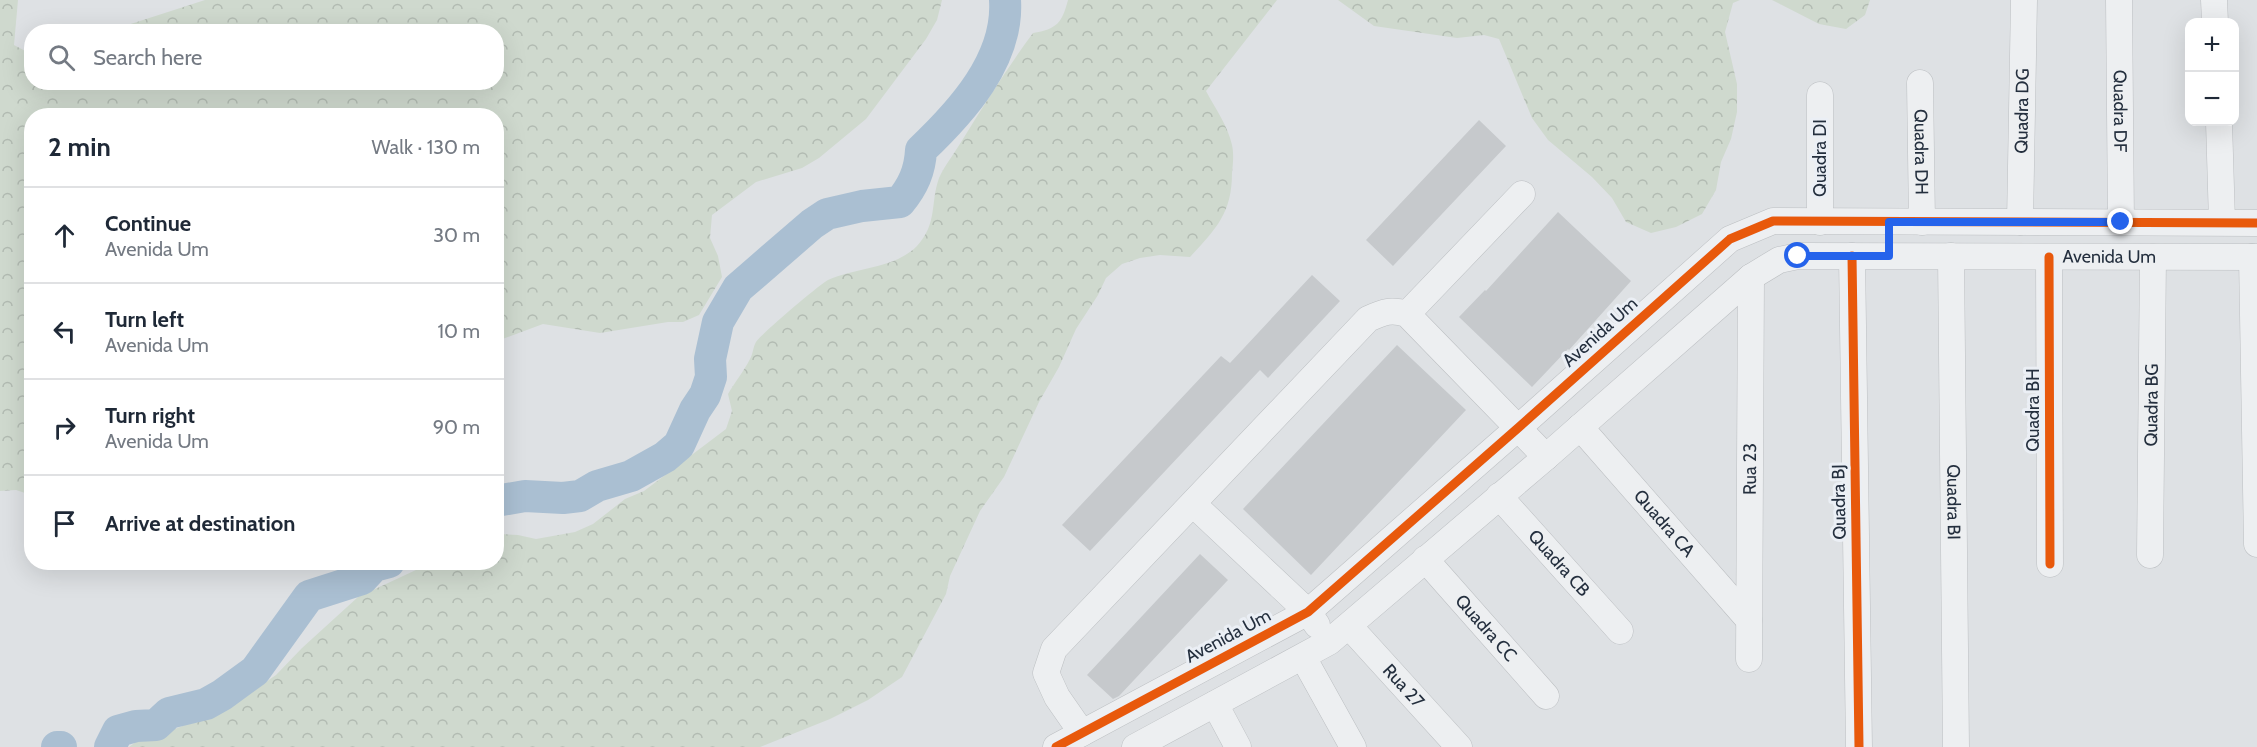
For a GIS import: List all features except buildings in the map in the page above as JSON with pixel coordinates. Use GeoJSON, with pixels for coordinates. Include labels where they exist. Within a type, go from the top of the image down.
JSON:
{"type":"FeatureCollection","features":[{"type":"Feature","properties":{"kind":"street","name":"Quadra DG"},"geometry":{"type":"LineString","coordinates":[[2020,222],[2024,0]]}},
{"type":"Feature","properties":{"kind":"street","name":"Quadra DF"},"geometry":{"type":"LineString","coordinates":[[2119,0],[2121,222]]}},
{"type":"Feature","properties":{"kind":"street"},"geometry":{"type":"LineString","coordinates":[[2214,0],[2215,18]]}},
{"type":"Feature","properties":{"kind":"street","name":"Quadra DH"},"geometry":{"type":"LineString","coordinates":[[1920,84],[1922,222]]}},
{"type":"Feature","properties":{"kind":"street","name":"Quadra DI"},"geometry":{"type":"LineString","coordinates":[[1820,95],[1820,222]]}},
{"type":"Feature","properties":{"kind":"street"},"geometry":{"type":"LineString","coordinates":[[2219,126],[2222,222]]}},
{"type":"Feature","properties":{"kind":"street"},"geometry":{"type":"LineString","coordinates":[[1407,314],[1522,194]]}},
{"type":"Feature","properties":{"kind":"street","name":"Avenida Um"},"geometry":{"type":"LineString","coordinates":[[1056,747],[1308,612],[1730,239],[1773,222],[2257,223]]}},
{"type":"Feature","properties":{"kind":"street"},"geometry":{"type":"LineString","coordinates":[[1889,222],[1889,256]]}},
{"type":"Feature","properties":{"kind":"street","name":"Avenida Um"},"geometry":{"type":"LineString","coordinates":[[1135,747],[1329,642],[1546,457],[1751,276],[1779,260],[1798,256],[2255,257]]}},
{"type":"Feature","properties":{"kind":"street","name":"Quadra BJ"},"geometry":{"type":"LineString","coordinates":[[1852,256],[1859,747]]}},
{"type":"Feature","properties":{"kind":"street","name":"Quadra BI"},"geometry":{"type":"LineString","coordinates":[[1951,256],[1956,747]]}},
{"type":"Feature","properties":{"kind":"street","name":"Quadra BH"},"geometry":{"type":"LineString","coordinates":[[2049,256],[2050,564]]}},
{"type":"Feature","properties":{"kind":"street","name":"Quadra BG"},"geometry":{"type":"LineString","coordinates":[[2150,555],[2153,257]]}},
{"type":"Feature","properties":{"kind":"street"},"geometry":{"type":"LineString","coordinates":[[2255,257],[2257,544]]}},
{"type":"Feature","properties":{"kind":"street","name":"Rua 23"},"geometry":{"type":"LineString","coordinates":[[1749,659],[1751,276]]}},
{"type":"Feature","properties":{"kind":"street"},"geometry":{"type":"LineString","coordinates":[[1082,733],[1057,697],[1046,673],[1054,649],[1368,319],[1394,310],[1407,314],[1546,457]]}},
{"type":"Feature","properties":{"kind":"street","name":"Quadra CA"},"geometry":{"type":"LineString","coordinates":[[1580,427],[1749,620]]}},
{"type":"Feature","properties":{"kind":"street","name":"Quadra CB"},"geometry":{"type":"LineString","coordinates":[[1498,496],[1620,631]]}},
{"type":"Feature","properties":{"kind":"street"},"geometry":{"type":"LineString","coordinates":[[1193,504],[1308,612],[1329,642]]}},
{"type":"Feature","properties":{"kind":"street","name":"Quadra CC"},"geometry":{"type":"LineString","coordinates":[[1425,560],[1546,696]]}},
{"type":"Feature","properties":{"kind":"street","name":"Rua 27"},"geometry":{"type":"LineString","coordinates":[[1349,626],[1459,747]]}},
{"type":"Feature","properties":{"kind":"street"},"geometry":{"type":"LineString","coordinates":[[1303,657],[1353,747]]}},
{"type":"Feature","properties":{"kind":"street"},"geometry":{"type":"LineString","coordinates":[[1215,704],[1238,747]]}},
{"type":"Feature","properties":{"kind":"green space"},"geometry":{"type":"Polygon","coordinates":[[[0,0],[18,0],[14,45],[24,50],[24,90],[504,90],[504,24],[131,24],[205,0],[942,0],[937,20],[926,39],[866,119],[819,158],[802,168],[756,182],[712,215],[710,238],[718,256],[722,277],[699,315],[683,322],[668,322],[600,333],[543,324],[504,338],[504,108],[24,108],[24,493],[16,490],[0,491],[0,0]]]}},
{"type":"Feature","properties":{"kind":"green space"},"geometry":{"type":"Polygon","coordinates":[[[1068,0],[1277,0],[1206,91],[1224,124],[1233,148],[1229,199],[1221,220],[1190,257],[1160,255],[1140,258],[1122,264],[1106,278],[1076,329],[1004,477],[980,511],[950,576],[946,594],[902,677],[868,700],[830,719],[760,747],[129,747],[137,741],[230,707],[276,675],[358,597],[416,570],[504,570],[504,534],[536,539],[575,532],[593,524],[625,499],[644,491],[726,429],[732,411],[728,394],[748,363],[756,342],[768,330],[828,280],[897,259],[908,254],[924,238],[933,213],[936,187],[944,168],[1033,33],[1053,27],[1063,14],[1068,0]]]}},
{"type":"Feature","properties":{"kind":"green space"},"geometry":{"type":"Polygon","coordinates":[[[1338,0],[1740,0],[1733,3],[1725,32],[1737,84],[1737,112],[1731,139],[1721,162],[1716,190],[1702,214],[1676,227],[1651,233],[1626,222],[1612,198],[1592,177],[1548,140],[1532,118],[1499,39],[1484,35],[1457,38],[1374,26],[1338,0]]]}},
{"type":"Feature","properties":{"kind":"green space"},"geometry":{"type":"Polygon","coordinates":[[[1772,0],[1870,0],[1865,15],[1846,29],[1819,24],[1772,0]]]}},
{"type":"Feature","properties":{"kind":"waterway"},"geometry":{"type":"LineString","coordinates":[[504,500],[525,496],[563,498],[580,496],[597,486],[631,476],[665,457],[679,445],[695,410],[705,395],[711,377],[710,359],[718,322],[738,288],[812,224],[827,214],[862,206],[900,202],[915,178],[921,150],[966,102],[991,64],[1004,22],[1005,0]]}},
{"type":"Feature","properties":{"kind":"waterway"},"geometry":{"type":"LineString","coordinates":[[110,747],[118,731],[136,726],[156,725],[169,713],[206,704],[222,695],[255,671],[309,596],[362,579],[370,570]]}},
{"type":"Feature","properties":{"kind":"cycle path"},"geometry":{"type":"LineString","coordinates":[[1056,747],[1308,612],[1730,239],[1773,221],[2257,223]]}},
{"type":"Feature","properties":{"kind":"cycle path"},"geometry":{"type":"LineString","coordinates":[[1852,256],[1859,747]]}},
{"type":"Feature","properties":{"kind":"cycle path"},"geometry":{"type":"LineString","coordinates":[[2049,257],[2050,564]]}},
{"type":"Feature","properties":{"kind":"route"},"geometry":{"type":"LineString","coordinates":[[1798,256],[1889,256],[1889,222],[2121,222]]}}]}
